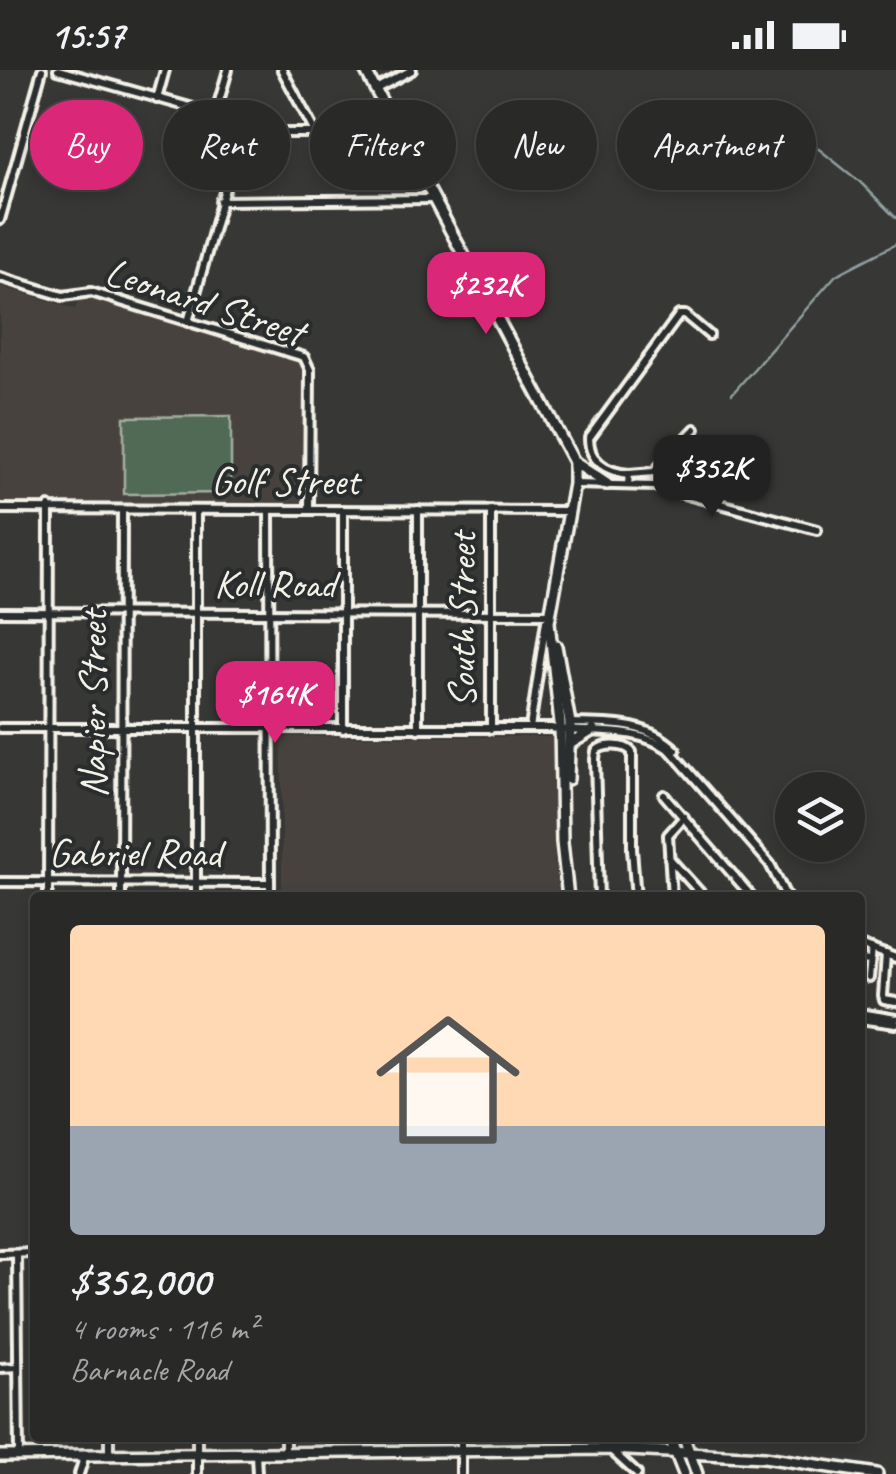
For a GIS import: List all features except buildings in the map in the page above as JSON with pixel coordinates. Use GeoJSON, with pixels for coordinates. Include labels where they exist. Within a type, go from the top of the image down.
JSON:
{"type":"FeatureCollection","features":[{"type":"Feature","properties":{"kind":"main road"},"geometry":{"type":"LineString","coordinates":[[365,70],[381,100]]}},
{"type":"Feature","properties":{"kind":"main road"},"geometry":{"type":"LineString","coordinates":[[430,190],[574,462],[570,511],[550,620],[562,727],[562,842],[569,892]]}},
{"type":"Feature","properties":{"kind":"main road"},"geometry":{"type":"LineString","coordinates":[[574,462],[608,484]]}},
{"type":"Feature","properties":{"kind":"main road"},"geometry":{"type":"LineString","coordinates":[[562,727],[570,744],[566,842],[570,892]]}},
{"type":"Feature","properties":{"kind":"main road"},"geometry":{"type":"LineString","coordinates":[[570,744],[593,730]]}},
{"type":"Feature","properties":{"kind":"main road"},"geometry":{"type":"LineString","coordinates":[[672,1442],[684,1474]]}},
{"type":"Feature","properties":{"kind":"main road"},"geometry":{"type":"LineString","coordinates":[[686,1442],[696,1473]]}},
{"type":"Feature","properties":{"kind":"main road"},"geometry":{"type":"LineString","coordinates":[[0,1456],[610,1449],[783,1459],[877,1474]]}},
{"type":"Feature","properties":{"kind":"main road"},"geometry":{"type":"LineString","coordinates":[[696,1473],[700,1462],[716,1454]]}},
{"type":"Feature","properties":{"kind":"street"},"geometry":{"type":"LineString","coordinates":[[0,220],[42,70]]}},
{"type":"Feature","properties":{"kind":"street"},"geometry":{"type":"LineString","coordinates":[[58,70],[163,101]]}},
{"type":"Feature","properties":{"kind":"street"},"geometry":{"type":"LineString","coordinates":[[157,99],[165,70]]}},
{"type":"Feature","properties":{"kind":"street"},"geometry":{"type":"LineString","coordinates":[[220,100],[228,70]]}},
{"type":"Feature","properties":{"kind":"street"},"geometry":{"type":"LineString","coordinates":[[282,70],[310,122]]}},
{"type":"Feature","properties":{"kind":"street"},"geometry":{"type":"LineString","coordinates":[[376,90],[412,70]]}},
{"type":"Feature","properties":{"kind":"street"},"geometry":{"type":"LineString","coordinates":[[188,322],[223,190]]}},
{"type":"Feature","properties":{"kind":"street"},"geometry":{"type":"LineString","coordinates":[[220,202],[434,198]]}},
{"type":"Feature","properties":{"kind":"street","name":"Leonard Street"},"geometry":{"type":"LineString","coordinates":[[0,277],[63,296],[91,292],[301,355],[308,361],[310,510]]}},
{"type":"Feature","properties":{"kind":"street"},"geometry":{"type":"LineString","coordinates":[[695,428],[654,472],[614,472],[598,462],[590,449],[589,438],[679,315],[685,314],[709,335]]}},
{"type":"Feature","properties":{"kind":"street"},"geometry":{"type":"LineString","coordinates":[[628,484],[629,474]]}},
{"type":"Feature","properties":{"kind":"street"},"geometry":{"type":"LineString","coordinates":[[574,484],[654,486],[817,530]]}},
{"type":"Feature","properties":{"kind":"street"},"geometry":{"type":"LineString","coordinates":[[48,892],[49,507]]}},
{"type":"Feature","properties":{"kind":"street","name":"Golf Street"},"geometry":{"type":"LineString","coordinates":[[0,509],[570,511]]}},
{"type":"Feature","properties":{"kind":"street","name":"Napier Street"},"geometry":{"type":"LineString","coordinates":[[121,892],[122,510]]}},
{"type":"Feature","properties":{"kind":"street"},"geometry":{"type":"LineString","coordinates":[[196,510],[196,892]]}},
{"type":"Feature","properties":{"kind":"street"},"geometry":{"type":"LineString","coordinates":[[270,510],[270,892]]}},
{"type":"Feature","properties":{"kind":"street"},"geometry":{"type":"LineString","coordinates":[[343,510],[343,729]]}},
{"type":"Feature","properties":{"kind":"street"},"geometry":{"type":"LineString","coordinates":[[418,510],[418,729]]}},
{"type":"Feature","properties":{"kind":"street","name":"South Street"},"geometry":{"type":"LineString","coordinates":[[491,510],[491,729]]}},
{"type":"Feature","properties":{"kind":"street","name":"Koll Road"},"geometry":{"type":"LineString","coordinates":[[0,612],[491,612],[550,620]]}},
{"type":"Feature","properties":{"kind":"street"},"geometry":{"type":"LineString","coordinates":[[530,728],[550,620]]}},
{"type":"Feature","properties":{"kind":"street"},"geometry":{"type":"LineString","coordinates":[[0,728],[491,729],[620,724],[649,735],[670,750],[770,864],[786,892]]}},
{"type":"Feature","properties":{"kind":"street"},"geometry":{"type":"LineString","coordinates":[[562,727],[649,735]]}},
{"type":"Feature","properties":{"kind":"street"},"geometry":{"type":"LineString","coordinates":[[599,892],[594,759],[596,751],[604,746],[626,747],[632,752],[636,892]]}},
{"type":"Feature","properties":{"kind":"street"},"geometry":{"type":"LineString","coordinates":[[664,795],[747,892]]}},
{"type":"Feature","properties":{"kind":"street"},"geometry":{"type":"LineString","coordinates":[[672,892],[668,835],[684,817]]}},
{"type":"Feature","properties":{"kind":"street"},"geometry":{"type":"LineString","coordinates":[[669,858],[700,892]]}},
{"type":"Feature","properties":{"kind":"street","name":"Gabriel Road"},"geometry":{"type":"LineString","coordinates":[[0,882],[270,882]]}},
{"type":"Feature","properties":{"kind":"street"},"geometry":{"type":"LineString","coordinates":[[865,946],[896,958]]}},
{"type":"Feature","properties":{"kind":"street"},"geometry":{"type":"LineString","coordinates":[[869,978],[872,948]]}},
{"type":"Feature","properties":{"kind":"street"},"geometry":{"type":"LineString","coordinates":[[886,954],[882,996],[896,1002]]}},
{"type":"Feature","properties":{"kind":"street"},"geometry":{"type":"LineString","coordinates":[[865,960],[871,961]]}},
{"type":"Feature","properties":{"kind":"street"},"geometry":{"type":"LineString","coordinates":[[865,1017],[896,1022]]}},
{"type":"Feature","properties":{"kind":"street"},"geometry":{"type":"LineString","coordinates":[[0,1254],[30,1253]]}},
{"type":"Feature","properties":{"kind":"street"},"geometry":{"type":"LineString","coordinates":[[16,1254],[19,1456]]}},
{"type":"Feature","properties":{"kind":"street"},"geometry":{"type":"LineString","coordinates":[[0,1368],[18,1368]]}},
{"type":"Feature","properties":{"kind":"street"},"geometry":{"type":"LineString","coordinates":[[109,1442],[109,1454]]}},
{"type":"Feature","properties":{"kind":"street"},"geometry":{"type":"LineString","coordinates":[[197,1442],[197,1474]]}},
{"type":"Feature","properties":{"kind":"street"},"geometry":{"type":"LineString","coordinates":[[285,1442],[285,1452]]}},
{"type":"Feature","properties":{"kind":"street"},"geometry":{"type":"LineString","coordinates":[[373,1442],[373,1452]]}},
{"type":"Feature","properties":{"kind":"street"},"geometry":{"type":"LineString","coordinates":[[460,1442],[461,1474]]}},
{"type":"Feature","properties":{"kind":"street"},"geometry":{"type":"LineString","coordinates":[[634,1442],[635,1450]]}},
{"type":"Feature","properties":{"kind":"street"},"geometry":{"type":"LineString","coordinates":[[610,1449],[637,1474]]}},
{"type":"Feature","properties":{"kind":"street"},"geometry":{"type":"LineString","coordinates":[[256,1452],[257,1474]]}},
{"type":"Feature","properties":{"kind":"street"},"geometry":{"type":"LineString","coordinates":[[79,1474],[85,1455]]}},
{"type":"Feature","properties":{"kind":"shaded area"},"geometry":{"type":"Polygon","coordinates":[[[0,286],[75,309],[80,296],[302,363],[303,502],[0,503],[0,286]]]}},
{"type":"Feature","properties":{"kind":"shaded area"},"geometry":{"type":"Polygon","coordinates":[[[282,736],[554,739],[554,857],[558,892],[282,892],[282,736]]]}},
{"type":"Feature","properties":{"kind":"green space"},"geometry":{"type":"Polygon","coordinates":[[[231,416],[231,493],[124,494],[124,417],[231,416]]]}},
{"type":"Feature","properties":{"kind":"waterway"},"geometry":{"type":"LineString","coordinates":[[816,147],[896,218]]}},
{"type":"Feature","properties":{"kind":"waterway"},"geometry":{"type":"LineString","coordinates":[[732,394],[836,275],[896,244]]}}]}
